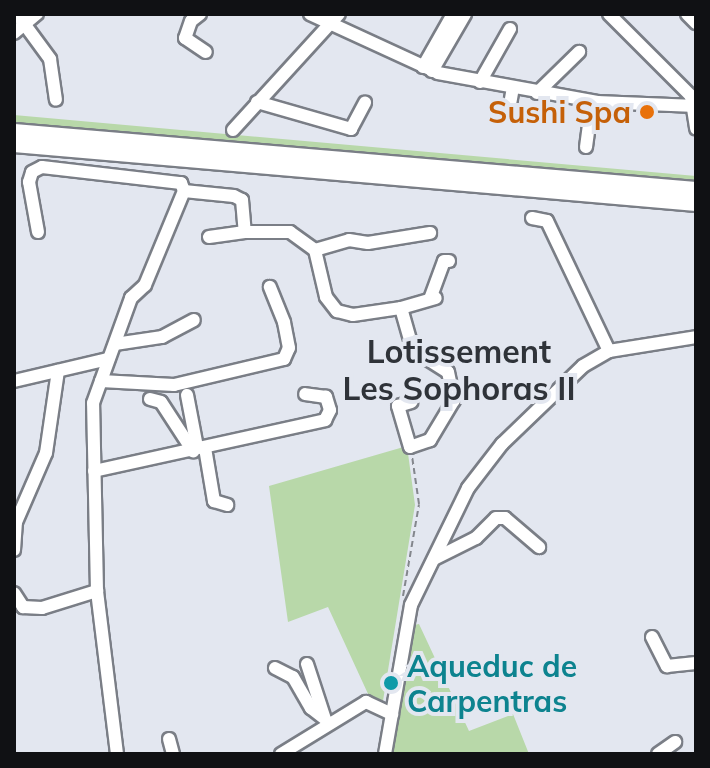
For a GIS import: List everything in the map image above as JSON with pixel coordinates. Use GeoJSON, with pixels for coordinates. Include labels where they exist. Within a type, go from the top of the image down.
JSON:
{"type":"FeatureCollection","features":[{"type":"Feature","properties":{"kind":"main road"},"geometry":{"type":"LineString","coordinates":[[14,132],[696,190]]}},
{"type":"Feature","properties":{"kind":"main road"},"geometry":{"type":"LineString","coordinates":[[14,144],[696,203]]}},
{"type":"Feature","properties":{"kind":"street"},"geometry":{"type":"LineString","coordinates":[[17,14],[50,59],[56,100]]}},
{"type":"Feature","properties":{"kind":"street"},"geometry":{"type":"LineString","coordinates":[[14,33],[27,27],[37,14]]}},
{"type":"Feature","properties":{"kind":"street"},"geometry":{"type":"LineString","coordinates":[[200,14],[191,21],[185,38],[206,52]]}},
{"type":"Feature","properties":{"kind":"street"},"geometry":{"type":"LineString","coordinates":[[310,14],[428,69],[480,82],[592,102],[694,106]]}},
{"type":"Feature","properties":{"kind":"street"},"geometry":{"type":"LineString","coordinates":[[233,130],[339,14]]}},
{"type":"Feature","properties":{"kind":"street"},"geometry":{"type":"LineString","coordinates":[[428,69],[453,14]]}},
{"type":"Feature","properties":{"kind":"street"},"geometry":{"type":"LineString","coordinates":[[428,69],[465,14]]}},
{"type":"Feature","properties":{"kind":"street"},"geometry":{"type":"LineString","coordinates":[[609,14],[691,96],[696,129]]}},
{"type":"Feature","properties":{"kind":"street"},"geometry":{"type":"LineString","coordinates":[[687,14],[696,23]]}},
{"type":"Feature","properties":{"kind":"street"},"geometry":{"type":"LineString","coordinates":[[480,82],[510,29]]}},
{"type":"Feature","properties":{"kind":"street"},"geometry":{"type":"LineString","coordinates":[[537,93],[579,52]]}},
{"type":"Feature","properties":{"kind":"street"},"geometry":{"type":"LineString","coordinates":[[509,110],[513,88]]}},
{"type":"Feature","properties":{"kind":"street"},"geometry":{"type":"LineString","coordinates":[[257,102],[351,129],[365,103]]}},
{"type":"Feature","properties":{"kind":"street"},"geometry":{"type":"LineString","coordinates":[[586,147],[592,102]]}},
{"type":"Feature","properties":{"kind":"street"},"geometry":{"type":"LineString","coordinates":[[38,232],[29,182],[32,172],[42,167],[181,183],[184,191],[145,285],[131,298],[93,403],[97,591],[117,754]]}},
{"type":"Feature","properties":{"kind":"street"},"geometry":{"type":"LineString","coordinates":[[184,191],[242,200],[245,232]]}},
{"type":"Feature","properties":{"kind":"street"},"geometry":{"type":"LineString","coordinates":[[532,218],[547,221],[609,351]]}},
{"type":"Feature","properties":{"kind":"street"},"geometry":{"type":"LineString","coordinates":[[209,237],[245,232],[290,232],[315,250],[326,297],[337,311],[353,315],[401,308],[431,299]]}},
{"type":"Feature","properties":{"kind":"street"},"geometry":{"type":"LineString","coordinates":[[315,250],[349,240],[368,243],[430,233]]}},
{"type":"Feature","properties":{"kind":"street"},"geometry":{"type":"LineString","coordinates":[[431,299],[444,261],[449,261]]}},
{"type":"Feature","properties":{"kind":"street"},"geometry":{"type":"LineString","coordinates":[[431,299],[435,267]]}},
{"type":"Feature","properties":{"kind":"street"},"geometry":{"type":"LineString","coordinates":[[101,381],[174,385],[284,359],[289,348],[284,322],[270,287]]}},
{"type":"Feature","properties":{"kind":"street"},"geometry":{"type":"LineString","coordinates":[[401,308],[413,350],[448,372],[454,400],[430,440],[415,448],[410,447],[399,420],[398,406],[411,402]]}},
{"type":"Feature","properties":{"kind":"street"},"geometry":{"type":"LineString","coordinates":[[115,344],[162,337],[194,320]]}},
{"type":"Feature","properties":{"kind":"street"},"geometry":{"type":"LineString","coordinates":[[385,754],[411,605],[468,488],[502,444],[583,366],[609,351],[696,337]]}},
{"type":"Feature","properties":{"kind":"street"},"geometry":{"type":"LineString","coordinates":[[14,381],[108,359]]}},
{"type":"Feature","properties":{"kind":"street"},"geometry":{"type":"LineString","coordinates":[[14,550],[16,522],[46,453],[58,371]]}},
{"type":"Feature","properties":{"kind":"street"},"geometry":{"type":"LineString","coordinates":[[94,471],[325,420],[330,410],[326,397],[305,394]]}},
{"type":"Feature","properties":{"kind":"street"},"geometry":{"type":"LineString","coordinates":[[187,395],[198,449],[214,501],[227,505]]}},
{"type":"Feature","properties":{"kind":"street"},"geometry":{"type":"LineString","coordinates":[[150,399],[161,402],[198,449]]}},
{"type":"Feature","properties":{"kind":"street"},"geometry":{"type":"LineString","coordinates":[[434,559],[476,538],[496,518],[505,518],[539,547]]}},
{"type":"Feature","properties":{"kind":"street"},"geometry":{"type":"LineString","coordinates":[[14,593],[18,613],[97,591]]}},
{"type":"Feature","properties":{"kind":"street"},"geometry":{"type":"LineString","coordinates":[[652,637],[667,666],[696,663]]}},
{"type":"Feature","properties":{"kind":"street"},"geometry":{"type":"LineString","coordinates":[[307,664],[326,721]]}},
{"type":"Feature","properties":{"kind":"street"},"geometry":{"type":"LineString","coordinates":[[275,668],[293,677],[311,708],[326,721]]}},
{"type":"Feature","properties":{"kind":"street"},"geometry":{"type":"LineString","coordinates":[[286,752],[326,721],[366,702],[392,714]]}},
{"type":"Feature","properties":{"kind":"street"},"geometry":{"type":"LineString","coordinates":[[169,739],[173,754]]}},
{"type":"Feature","properties":{"kind":"street"},"geometry":{"type":"LineString","coordinates":[[658,754],[675,742]]}},
{"type":"Feature","properties":{"kind":"path"},"geometry":{"type":"LineString","coordinates":[[402,597],[419,504],[415,448]]}},
{"type":"Feature","properties":{"kind":"green space"},"geometry":{"type":"Polygon","coordinates":[[[14,115],[696,176],[696,185],[14,126],[14,115]]]}},
{"type":"Feature","properties":{"kind":"green space"},"geometry":{"type":"Polygon","coordinates":[[[407,446],[415,505],[382,707],[369,696],[328,607],[288,622],[269,486],[407,446]]]}},
{"type":"Feature","properties":{"kind":"green space"},"geometry":{"type":"Polygon","coordinates":[[[419,624],[469,731],[513,714],[529,754],[392,754],[414,625],[419,624]]]}},
{"type":"Feature","properties":{"kind":"place","name":"Sushi Spa"},"geometry":{"type":"Point","coordinates":[647,112]}},
{"type":"Feature","properties":{"kind":"place","name":"Aqueduc de Carpentras"},"geometry":{"type":"Point","coordinates":[391,683]}},
{"type":"Feature","properties":{"kind":"district","name":"Lotissement Les Sophoras II"},"geometry":{"type":"Point","coordinates":[459,370]}}]}
